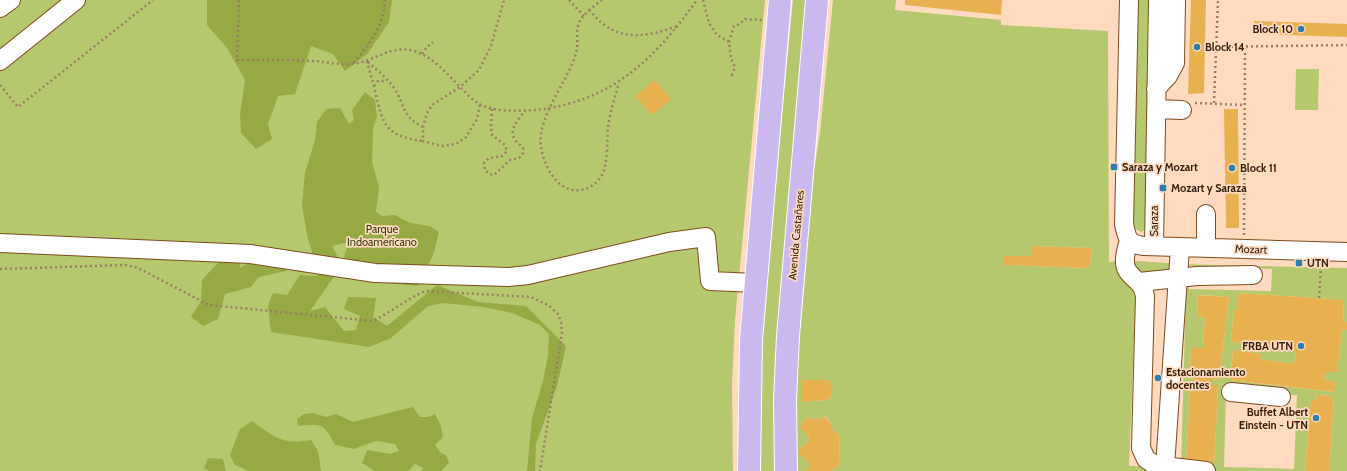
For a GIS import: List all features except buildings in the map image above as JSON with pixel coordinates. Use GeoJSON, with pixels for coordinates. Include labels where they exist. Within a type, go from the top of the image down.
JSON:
{"type":"FeatureCollection","features":[{"type":"Feature","properties":{"kind":"main road"},"geometry":{"type":"LineString","coordinates":[[749,471],[751,340],[780,0]]}},
{"type":"Feature","properties":{"kind":"main road","name":"Avenida Castañares"},"geometry":{"type":"LineString","coordinates":[[786,471],[785,400],[788,336],[816,0]]}},
{"type":"Feature","properties":{"kind":"street"},"geometry":{"type":"LineString","coordinates":[[0,8],[10,0]]}},
{"type":"Feature","properties":{"kind":"street"},"geometry":{"type":"LineString","coordinates":[[0,61],[76,0]]}},
{"type":"Feature","properties":{"kind":"street"},"geometry":{"type":"LineString","coordinates":[[1129,0],[1126,232],[1124,260],[1126,270],[1132,278],[1139,282],[1145,296],[1141,448],[1146,459],[1155,465],[1206,471]]}},
{"type":"Feature","properties":{"kind":"street","name":"Saraza"},"geometry":{"type":"LineString","coordinates":[[1126,232],[1135,245],[1154,246],[1158,0]]}},
{"type":"Feature","properties":{"kind":"street"},"geometry":{"type":"LineString","coordinates":[[1156,89],[1168,76],[1175,63],[1176,0]]}},
{"type":"Feature","properties":{"kind":"street"},"geometry":{"type":"LineString","coordinates":[[1156,109],[1187,106]]}},
{"type":"Feature","properties":{"kind":"street"},"geometry":{"type":"LineString","coordinates":[[1206,214],[1206,248]]}},
{"type":"Feature","properties":{"kind":"street"},"geometry":{"type":"LineString","coordinates":[[0,243],[250,254],[375,273],[508,277],[528,275],[669,242],[706,237],[710,281],[756,283]]}},
{"type":"Feature","properties":{"kind":"street","name":"Mozart"},"geometry":{"type":"LineString","coordinates":[[1154,246],[1347,252]]}},
{"type":"Feature","properties":{"kind":"street"},"geometry":{"type":"LineString","coordinates":[[1165,467],[1180,247]]}},
{"type":"Feature","properties":{"kind":"street"},"geometry":{"type":"LineString","coordinates":[[1139,282],[1197,276],[1253,275]]}},
{"type":"Feature","properties":{"kind":"street"},"geometry":{"type":"LineString","coordinates":[[1231,392],[1281,397]]}},
{"type":"Feature","properties":{"kind":"path"},"geometry":{"type":"LineString","coordinates":[[0,85],[18,107],[153,0]]}},
{"type":"Feature","properties":{"kind":"path"},"geometry":{"type":"LineString","coordinates":[[239,0],[237,60],[315,61],[330,64],[353,64],[367,61],[378,55],[401,48],[412,50],[431,59],[468,96],[480,105],[492,108],[525,110],[549,108],[586,98],[619,82],[653,54],[678,26],[697,0]]}},
{"type":"Feature","properties":{"kind":"path"},"geometry":{"type":"LineString","coordinates":[[353,64],[374,38],[380,24],[385,0]]}},
{"type":"Feature","properties":{"kind":"path"},"geometry":{"type":"LineString","coordinates":[[423,141],[423,127],[427,113],[432,105],[460,87],[479,70],[491,46],[504,0]]}},
{"type":"Feature","properties":{"kind":"path"},"geometry":{"type":"LineString","coordinates":[[569,0],[584,16]]}},
{"type":"Feature","properties":{"kind":"path"},"geometry":{"type":"LineString","coordinates":[[602,0],[589,10],[579,23],[577,52],[572,67],[549,108],[542,130],[540,145],[544,162],[554,178],[566,188],[575,191],[586,189],[594,185],[603,173],[610,112],[619,82]]}},
{"type":"Feature","properties":{"kind":"path"},"geometry":{"type":"LineString","coordinates":[[703,0],[709,23],[717,35],[729,42]]}},
{"type":"Feature","properties":{"kind":"path"},"geometry":{"type":"LineString","coordinates":[[1214,104],[1218,0]]}},
{"type":"Feature","properties":{"kind":"path"},"geometry":{"type":"LineString","coordinates":[[589,10],[602,24],[624,35],[641,35],[660,32],[678,26]]}},
{"type":"Feature","properties":{"kind":"path"},"geometry":{"type":"LineString","coordinates":[[730,74],[732,75],[735,68],[731,58],[729,42],[734,26],[740,24],[745,19]]}},
{"type":"Feature","properties":{"kind":"path"},"geometry":{"type":"LineString","coordinates":[[422,54],[427,46],[432,42]]}},
{"type":"Feature","properties":{"kind":"path"},"geometry":{"type":"LineString","coordinates":[[1216,47],[1347,45]]}},
{"type":"Feature","properties":{"kind":"path"},"geometry":{"type":"LineString","coordinates":[[1244,249],[1245,46]]}},
{"type":"Feature","properties":{"kind":"path"},"geometry":{"type":"LineString","coordinates":[[367,61],[394,88],[405,113],[413,122],[423,127]]}},
{"type":"Feature","properties":{"kind":"path"},"geometry":{"type":"LineString","coordinates":[[367,61],[381,115],[387,126],[399,136],[442,146],[456,144],[466,137],[477,119],[480,105]]}},
{"type":"Feature","properties":{"kind":"path"},"geometry":{"type":"LineString","coordinates":[[374,86],[378,81],[388,81]]}},
{"type":"Feature","properties":{"kind":"path"},"geometry":{"type":"LineString","coordinates":[[1187,106],[1214,104],[1244,105]]}},
{"type":"Feature","properties":{"kind":"path"},"geometry":{"type":"LineString","coordinates":[[492,108],[492,135],[505,145],[507,152],[502,156],[489,158],[484,163],[484,170],[489,174],[494,175],[510,160],[520,158],[523,153],[523,148],[515,140],[513,132],[514,125],[525,110]]}},
{"type":"Feature","properties":{"kind":"path"},"geometry":{"type":"LineString","coordinates":[[1319,298],[1322,252]]}},
{"type":"Feature","properties":{"kind":"path"},"geometry":{"type":"LineString","coordinates":[[0,268],[125,265],[135,267],[209,305],[372,321],[381,318],[426,291],[531,297],[548,305],[558,314],[561,322],[562,333],[540,471]]}},
{"type":"Feature","properties":{"kind":"green space","name":"Parque Indoamericano"},"geometry":{"type":"Polygon","coordinates":[[[0,0],[765,0],[735,320],[732,384],[733,471],[0,471],[0,0]]]}},
{"type":"Feature","properties":{"kind":"green space"},"geometry":{"type":"Polygon","coordinates":[[[207,0],[392,0],[389,22],[368,53],[345,71],[333,54],[311,46],[295,94],[278,96],[268,124],[272,139],[256,149],[241,133],[240,115],[245,80],[227,48],[207,25],[207,0]]]}},
{"type":"Feature","properties":{"kind":"green space"},"geometry":{"type":"Polygon","coordinates":[[[793,0],[812,0],[778,471],[760,471],[761,335],[793,0]]]}},
{"type":"Feature","properties":{"kind":"green space"},"geometry":{"type":"Polygon","coordinates":[[[833,0],[896,0],[895,10],[1001,20],[1001,25],[1108,31],[1109,262],[1124,260],[1179,264],[1347,268],[1347,322],[1343,321],[1344,300],[1239,293],[1237,310],[1234,310],[1231,342],[1296,351],[1294,364],[1260,359],[1260,354],[1233,350],[1230,380],[1333,392],[1336,382],[1324,379],[1325,372],[1337,372],[1342,330],[1347,330],[1347,471],[1329,471],[1334,396],[1317,395],[1316,400],[1311,400],[1305,471],[831,471],[840,465],[839,436],[831,428],[831,424],[825,416],[819,421],[816,416],[813,421],[808,417],[801,424],[801,428],[808,436],[809,441],[800,448],[800,455],[809,462],[809,468],[805,471],[797,471],[796,374],[801,254],[820,133],[833,0]],[[1032,246],[1032,256],[1003,256],[1003,265],[1090,268],[1091,248],[1032,246]],[[1188,266],[1189,289],[1271,291],[1272,269],[1188,266]],[[1136,288],[1129,466],[1181,467],[1186,290],[1136,288]],[[1198,295],[1197,317],[1205,318],[1203,348],[1191,348],[1190,375],[1194,375],[1193,389],[1190,390],[1186,465],[1214,467],[1218,385],[1212,385],[1212,379],[1219,380],[1229,297],[1198,295]],[[828,380],[802,381],[802,402],[827,400],[831,396],[831,383],[828,380]],[[1226,393],[1224,467],[1294,469],[1297,395],[1226,393]]]}},
{"type":"Feature","properties":{"kind":"green space"},"geometry":{"type":"Polygon","coordinates":[[[1135,0],[1153,0],[1148,225],[1145,230],[1141,232],[1132,227],[1135,0]]]}},
{"type":"Feature","properties":{"kind":"green space"},"geometry":{"type":"Polygon","coordinates":[[[1296,69],[1319,69],[1318,110],[1295,110],[1296,69]]]}},
{"type":"Feature","properties":{"kind":"green space"},"geometry":{"type":"Polygon","coordinates":[[[365,92],[375,100],[377,117],[373,129],[372,162],[379,187],[376,212],[382,216],[395,215],[410,223],[430,226],[439,232],[433,255],[418,286],[364,281],[363,265],[344,257],[349,242],[332,246],[342,265],[310,311],[325,307],[344,331],[356,330],[360,316],[344,309],[348,297],[376,298],[373,317],[387,326],[437,285],[478,302],[526,306],[566,346],[557,386],[536,444],[535,471],[527,471],[532,418],[543,381],[548,356],[549,334],[540,325],[512,313],[484,307],[443,303],[428,306],[391,338],[369,347],[271,332],[268,306],[273,293],[287,295],[300,275],[317,276],[307,235],[302,205],[305,173],[315,140],[317,122],[326,109],[340,108],[349,124],[354,120],[352,110],[365,92]]]}},
{"type":"Feature","properties":{"kind":"green space"},"geometry":{"type":"Polygon","coordinates":[[[291,250],[286,271],[259,277],[251,287],[225,294],[218,319],[203,326],[191,317],[201,301],[202,280],[229,253],[241,254],[240,268],[262,255],[291,250]]]}},
{"type":"Feature","properties":{"kind":"green space"},"geometry":{"type":"Polygon","coordinates":[[[413,407],[420,417],[428,417],[435,414],[441,426],[443,437],[435,445],[441,453],[446,455],[449,463],[441,471],[421,471],[423,468],[415,464],[408,471],[375,471],[362,463],[367,450],[390,454],[399,451],[395,444],[376,441],[354,449],[335,445],[328,432],[321,426],[298,426],[297,419],[304,414],[313,413],[326,417],[336,414],[353,422],[413,407]]]}},
{"type":"Feature","properties":{"kind":"green space"},"geometry":{"type":"Polygon","coordinates":[[[252,421],[273,435],[285,440],[311,440],[318,451],[321,471],[249,471],[235,465],[230,455],[240,429],[252,421]]]}},
{"type":"Feature","properties":{"kind":"green space"},"geometry":{"type":"Polygon","coordinates":[[[208,458],[223,459],[226,471],[209,471],[204,468],[208,458]]]}},
{"type":"Feature","properties":{"kind":"place","name":"Block 10"},"geometry":{"type":"Point","coordinates":[1301,29]}},
{"type":"Feature","properties":{"kind":"place","name":"Block 14"},"geometry":{"type":"Point","coordinates":[1197,47]}},
{"type":"Feature","properties":{"kind":"place","name":"Saraza y Mozart"},"geometry":{"type":"Point","coordinates":[1114,167]}},
{"type":"Feature","properties":{"kind":"place","name":"Block 11"},"geometry":{"type":"Point","coordinates":[1232,168]}},
{"type":"Feature","properties":{"kind":"place","name":"Mozart y Saraza"},"geometry":{"type":"Point","coordinates":[1163,188]}},
{"type":"Feature","properties":{"kind":"place","name":"UTN"},"geometry":{"type":"Point","coordinates":[1299,263]}},
{"type":"Feature","properties":{"kind":"place","name":"FRBA UTN"},"geometry":{"type":"Point","coordinates":[1301,346]}},
{"type":"Feature","properties":{"kind":"place","name":"Estacionamiento docentes"},"geometry":{"type":"Point","coordinates":[1158,378]}},
{"type":"Feature","properties":{"kind":"place","name":"Buffet Albert Einstein - UTN"},"geometry":{"type":"Point","coordinates":[1316,418]}}]}
